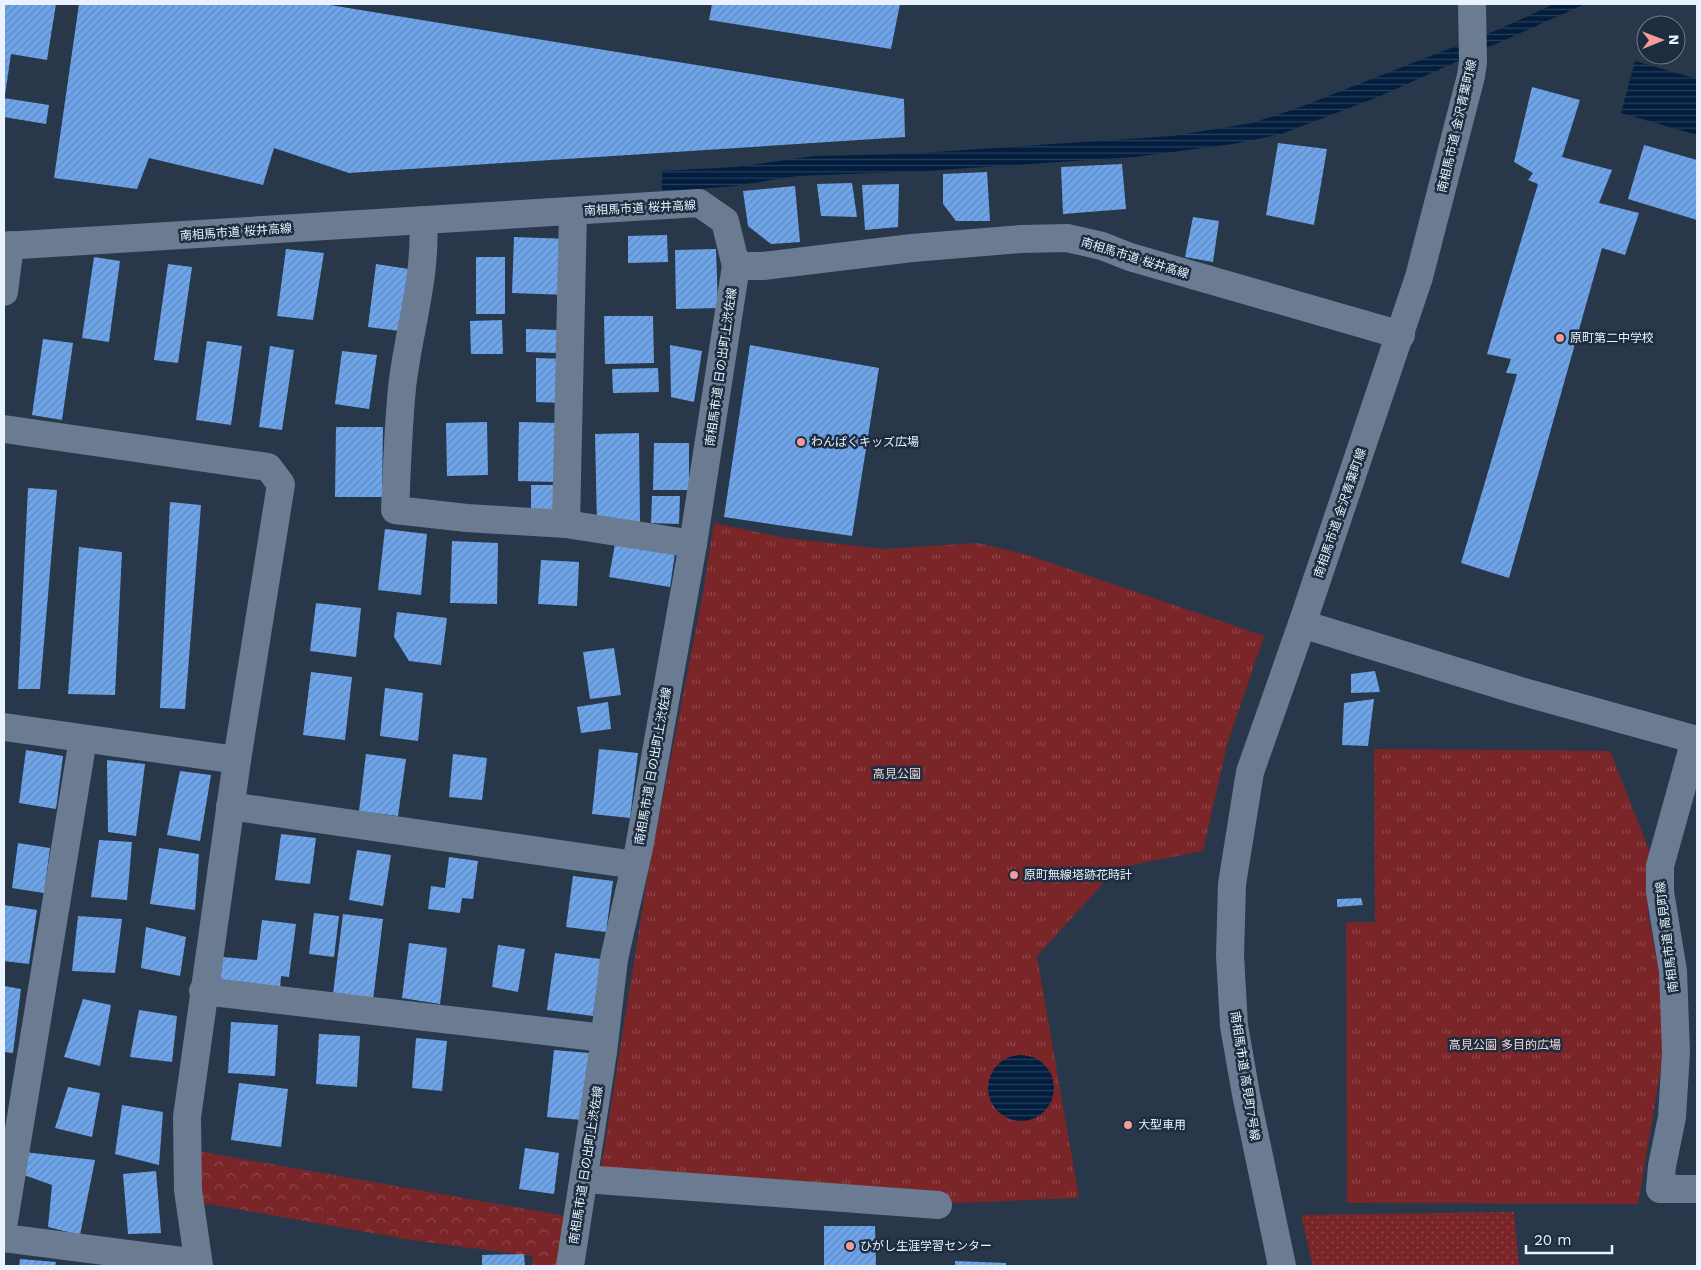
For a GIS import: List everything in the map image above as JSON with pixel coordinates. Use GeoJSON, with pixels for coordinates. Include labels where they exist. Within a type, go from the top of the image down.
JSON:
{"type":"FeatureCollection","features":[{"type":"Feature","properties":{"kind":"street","name":"南相馬市道 金沢青葉町線"},"geometry":{"type":"LineString","coordinates":[[1302,624],[1401,335],[1432,229],[1474,62],[1473,16]]}},
{"type":"Feature","properties":{"kind":"street","name":"南相馬市道 桜井高線"},"geometry":{"type":"LineString","coordinates":[[7,246],[699,203],[725,221],[736,266],[763,266],[912,248],[1021,239],[1067,238],[1102,246],[1130,257],[1401,335]]}},
{"type":"Feature","properties":{"kind":"street"},"geometry":{"type":"LineString","coordinates":[[566,524],[573,212]]}},
{"type":"Feature","properties":{"kind":"street"},"geometry":{"type":"LineString","coordinates":[[423,220],[424,238],[421,272],[402,387],[395,510],[467,518],[566,524],[693,544]]}},
{"type":"Feature","properties":{"kind":"street"},"geometry":{"type":"LineString","coordinates":[[4,292],[7,246]]}},
{"type":"Feature","properties":{"kind":"street","name":"南相馬市道 日の出町上渋佐線"},"geometry":{"type":"LineString","coordinates":[[570,1266],[584,1179],[614,959],[635,865],[693,544],[736,266]]}},
{"type":"Feature","properties":{"kind":"street"},"geometry":{"type":"LineString","coordinates":[[4,428],[268,467],[281,484],[230,806],[187,1117],[188,1190],[198,1265],[4,1238]]}},
{"type":"Feature","properties":{"kind":"street"},"geometry":{"type":"LineString","coordinates":[[1302,624],[1510,688],[1696,740]]}},
{"type":"Feature","properties":{"kind":"street","name":"南相馬市道 高見町7号線"},"geometry":{"type":"LineString","coordinates":[[1282,1266],[1246,1094],[1234,1026],[1230,955],[1232,884],[1250,772],[1302,624]]}},
{"type":"Feature","properties":{"kind":"street"},"geometry":{"type":"LineString","coordinates":[[4,727],[237,760]]}},
{"type":"Feature","properties":{"kind":"street"},"geometry":{"type":"LineString","coordinates":[[4,1221],[83,739]]}},
{"type":"Feature","properties":{"kind":"street","name":"南相馬市道 高見町線"},"geometry":{"type":"LineString","coordinates":[[1696,740],[1660,866],[1660,892],[1673,971],[1676,1052],[1672,1117],[1662,1166],[1660,1189],[1697,1189]]}},
{"type":"Feature","properties":{"kind":"street"},"geometry":{"type":"LineString","coordinates":[[230,806],[635,865]]}},
{"type":"Feature","properties":{"kind":"street"},"geometry":{"type":"LineString","coordinates":[[203,991],[604,1038]]}},
{"type":"Feature","properties":{"kind":"street"},"geometry":{"type":"LineString","coordinates":[[584,1179],[938,1205]]}},
{"type":"Feature","properties":{"kind":"green space","name":"高見公園"},"geometry":{"type":"Polygon","coordinates":[[[714,523],[786,538],[883,549],[978,543],[1031,556],[1264,636],[1227,745],[1203,851],[1117,868],[1037,956],[1079,1198],[957,1203],[601,1169],[647,880],[703,593],[714,523]]]}},
{"type":"Feature","properties":{"kind":"green space","name":"高見公園 多目的広場"},"geometry":{"type":"Polygon","coordinates":[[[1374,749],[1610,751],[1651,855],[1646,881],[1648,915],[1662,986],[1663,1056],[1638,1204],[1347,1203],[1346,922],[1375,922],[1374,749]]]}},
{"type":"Feature","properties":{"kind":"green space"},"geometry":{"type":"Polygon","coordinates":[[[197,1151],[566,1216],[558,1266],[532,1266],[533,1256],[411,1240],[203,1203],[197,1151]]]}},
{"type":"Feature","properties":{"kind":"green space"},"geometry":{"type":"Polygon","coordinates":[[[1514,1212],[1519,1266],[1313,1266],[1301,1215],[1514,1212]]]}},
{"type":"Feature","properties":{"kind":"water"},"geometry":{"type":"Polygon","coordinates":[[[1554,4],[1585,4],[1378,97],[1281,134],[1233,144],[1134,157],[927,171],[797,176],[734,186],[662,192],[662,171],[735,167],[815,156],[906,154],[1172,136],[1252,123],[1295,109],[1497,30],[1554,4]]]}},
{"type":"Feature","properties":{"kind":"water"},"geometry":{"type":"Polygon","coordinates":[[[1635,61],[1636,65],[1649,65],[1697,79],[1697,135],[1621,113],[1635,61]]]}},
{"type":"Feature","properties":{"kind":"water"},"geometry":{"type":"Polygon","coordinates":[[[1021,1055],[1034,1058],[1044,1065],[1051,1075],[1054,1088],[1051,1101],[1044,1111],[1034,1118],[1021,1121],[1008,1118],[998,1111],[991,1101],[988,1088],[991,1075],[998,1065],[1008,1058],[1021,1055]]]}},
{"type":"Feature","properties":{"kind":"building"},"geometry":{"type":"Polygon","coordinates":[[[4,4],[56,4],[47,60],[11,54],[5,95],[4,4]]]}},
{"type":"Feature","properties":{"kind":"building"},"geometry":{"type":"Polygon","coordinates":[[[79,4],[324,4],[904,99],[905,137],[349,173],[274,148],[263,185],[149,158],[137,189],[54,178],[79,4]]]}},
{"type":"Feature","properties":{"kind":"building"},"geometry":{"type":"Polygon","coordinates":[[[712,4],[900,4],[891,49],[709,20],[712,4]]]}},
{"type":"Feature","properties":{"kind":"building"},"geometry":{"type":"Polygon","coordinates":[[[1532,87],[1580,100],[1562,157],[1612,170],[1599,203],[1639,213],[1625,255],[1602,248],[1509,578],[1461,563],[1517,374],[1506,373],[1511,359],[1487,354],[1538,184],[1528,180],[1533,173],[1514,162],[1532,87]]]}},
{"type":"Feature","properties":{"kind":"building"},"geometry":{"type":"Polygon","coordinates":[[[4,98],[49,105],[46,124],[4,117],[4,98]]]}},
{"type":"Feature","properties":{"kind":"building"},"geometry":{"type":"Polygon","coordinates":[[[1278,143],[1327,149],[1314,225],[1266,215],[1278,143]]]}},
{"type":"Feature","properties":{"kind":"building"},"geometry":{"type":"Polygon","coordinates":[[[1644,145],[1697,160],[1697,220],[1628,199],[1644,145]]]}},
{"type":"Feature","properties":{"kind":"building"},"geometry":{"type":"Polygon","coordinates":[[[1122,164],[1126,209],[1063,214],[1061,167],[1122,164]]]}},
{"type":"Feature","properties":{"kind":"building"},"geometry":{"type":"Polygon","coordinates":[[[987,172],[990,221],[956,221],[943,204],[943,174],[987,172]]]}},
{"type":"Feature","properties":{"kind":"building"},"geometry":{"type":"Polygon","coordinates":[[[852,183],[857,217],[821,216],[817,184],[852,183]]]}},
{"type":"Feature","properties":{"kind":"building"},"geometry":{"type":"Polygon","coordinates":[[[899,184],[898,227],[865,230],[862,185],[899,184]]]}},
{"type":"Feature","properties":{"kind":"building"},"geometry":{"type":"Polygon","coordinates":[[[795,186],[800,242],[771,244],[748,226],[743,191],[795,186]]]}},
{"type":"Feature","properties":{"kind":"building"},"geometry":{"type":"Polygon","coordinates":[[[1193,217],[1219,221],[1213,262],[1185,257],[1193,217]]]}},
{"type":"Feature","properties":{"kind":"building"},"geometry":{"type":"Polygon","coordinates":[[[667,235],[668,262],[628,263],[628,236],[667,235]]]}},
{"type":"Feature","properties":{"kind":"building"},"geometry":{"type":"Polygon","coordinates":[[[514,237],[570,239],[568,295],[512,293],[514,237]]]}},
{"type":"Feature","properties":{"kind":"building"},"geometry":{"type":"Polygon","coordinates":[[[286,249],[324,253],[313,320],[277,316],[286,249]]]}},
{"type":"Feature","properties":{"kind":"building"},"geometry":{"type":"Polygon","coordinates":[[[716,249],[718,308],[676,309],[675,250],[716,249]]]}},
{"type":"Feature","properties":{"kind":"building"},"geometry":{"type":"Polygon","coordinates":[[[94,257],[120,261],[109,342],[82,338],[94,257]]]}},
{"type":"Feature","properties":{"kind":"building"},"geometry":{"type":"Polygon","coordinates":[[[476,257],[505,257],[505,314],[476,314],[476,257]]]}},
{"type":"Feature","properties":{"kind":"building"},"geometry":{"type":"Polygon","coordinates":[[[168,264],[192,267],[178,363],[154,360],[168,264]]]}},
{"type":"Feature","properties":{"kind":"building"},"geometry":{"type":"Polygon","coordinates":[[[376,264],[409,269],[400,331],[368,327],[376,264]]]}},
{"type":"Feature","properties":{"kind":"building"},"geometry":{"type":"Polygon","coordinates":[[[604,316],[653,316],[654,363],[605,364],[604,316]]]}},
{"type":"Feature","properties":{"kind":"building"},"geometry":{"type":"Polygon","coordinates":[[[502,320],[503,354],[471,354],[470,321],[502,320]]]}},
{"type":"Feature","properties":{"kind":"building"},"geometry":{"type":"Polygon","coordinates":[[[526,329],[558,330],[558,353],[526,352],[526,329]]]}},
{"type":"Feature","properties":{"kind":"building"},"geometry":{"type":"Polygon","coordinates":[[[43,339],[73,343],[62,420],[32,415],[43,339]]]}},
{"type":"Feature","properties":{"kind":"building"},"geometry":{"type":"Polygon","coordinates":[[[207,341],[242,346],[231,425],[196,420],[207,341]]]}},
{"type":"Feature","properties":{"kind":"building"},"geometry":{"type":"Polygon","coordinates":[[[670,345],[702,351],[694,402],[671,397],[670,345]]]}},
{"type":"Feature","properties":{"kind":"building","name":"わんぱくキッズ広場"},"geometry":{"type":"Polygon","coordinates":[[[750,345],[879,368],[852,536],[724,517],[750,345]]]}},
{"type":"Feature","properties":{"kind":"building"},"geometry":{"type":"Polygon","coordinates":[[[270,346],[294,350],[282,430],[259,427],[270,346]]]}},
{"type":"Feature","properties":{"kind":"building"},"geometry":{"type":"Polygon","coordinates":[[[342,351],[377,355],[369,409],[335,404],[342,351]]]}},
{"type":"Feature","properties":{"kind":"building"},"geometry":{"type":"Polygon","coordinates":[[[536,358],[565,359],[564,403],[536,402],[536,358]]]}},
{"type":"Feature","properties":{"kind":"building"},"geometry":{"type":"Polygon","coordinates":[[[658,368],[659,392],[613,393],[612,369],[658,368]]]}},
{"type":"Feature","properties":{"kind":"building"},"geometry":{"type":"Polygon","coordinates":[[[487,422],[488,475],[447,476],[446,423],[487,422]]]}},
{"type":"Feature","properties":{"kind":"building"},"geometry":{"type":"Polygon","coordinates":[[[519,422],[559,423],[559,482],[518,481],[519,422]]]}},
{"type":"Feature","properties":{"kind":"building"},"geometry":{"type":"Polygon","coordinates":[[[336,427],[383,427],[382,497],[335,497],[336,427]]]}},
{"type":"Feature","properties":{"kind":"building"},"geometry":{"type":"Polygon","coordinates":[[[639,433],[640,524],[597,525],[595,434],[639,433]]]}},
{"type":"Feature","properties":{"kind":"building"},"geometry":{"type":"Polygon","coordinates":[[[654,443],[689,443],[689,490],[653,490],[654,443]]]}},
{"type":"Feature","properties":{"kind":"building"},"geometry":{"type":"Polygon","coordinates":[[[531,485],[558,485],[558,512],[531,512],[531,485]]]}},
{"type":"Feature","properties":{"kind":"building"},"geometry":{"type":"Polygon","coordinates":[[[28,488],[57,490],[40,689],[18,689],[28,488]]]}},
{"type":"Feature","properties":{"kind":"building"},"geometry":{"type":"Polygon","coordinates":[[[652,496],[680,496],[679,524],[651,523],[652,496]]]}},
{"type":"Feature","properties":{"kind":"building"},"geometry":{"type":"Polygon","coordinates":[[[170,502],[201,505],[185,709],[160,708],[170,502]]]}},
{"type":"Feature","properties":{"kind":"building"},"geometry":{"type":"Polygon","coordinates":[[[385,529],[427,534],[421,595],[378,590],[385,529]]]}},
{"type":"Feature","properties":{"kind":"building"},"geometry":{"type":"Polygon","coordinates":[[[452,541],[498,543],[497,604],[450,603],[452,541]]]}},
{"type":"Feature","properties":{"kind":"building"},"geometry":{"type":"Polygon","coordinates":[[[615,544],[675,553],[670,587],[609,577],[615,544]]]}},
{"type":"Feature","properties":{"kind":"building"},"geometry":{"type":"Polygon","coordinates":[[[79,547],[122,552],[115,695],[68,694],[79,547]]]}},
{"type":"Feature","properties":{"kind":"building"},"geometry":{"type":"Polygon","coordinates":[[[541,560],[579,562],[577,606],[538,604],[541,560]]]}},
{"type":"Feature","properties":{"kind":"building"},"geometry":{"type":"Polygon","coordinates":[[[316,603],[361,608],[356,657],[310,651],[316,603]]]}},
{"type":"Feature","properties":{"kind":"building"},"geometry":{"type":"Polygon","coordinates":[[[397,612],[447,618],[441,665],[409,661],[394,637],[397,612]]]}},
{"type":"Feature","properties":{"kind":"building"},"geometry":{"type":"Polygon","coordinates":[[[614,648],[621,695],[590,699],[583,652],[614,648]]]}},
{"type":"Feature","properties":{"kind":"building"},"geometry":{"type":"Polygon","coordinates":[[[1375,671],[1380,692],[1351,693],[1351,674],[1375,671]]]}},
{"type":"Feature","properties":{"kind":"building"},"geometry":{"type":"Polygon","coordinates":[[[311,672],[352,677],[345,740],[303,735],[311,672]]]}},
{"type":"Feature","properties":{"kind":"building"},"geometry":{"type":"Polygon","coordinates":[[[385,688],[423,693],[418,741],[380,736],[385,688]]]}},
{"type":"Feature","properties":{"kind":"building"},"geometry":{"type":"Polygon","coordinates":[[[1374,699],[1368,746],[1342,745],[1344,703],[1374,699]]]}},
{"type":"Feature","properties":{"kind":"building"},"geometry":{"type":"Polygon","coordinates":[[[608,702],[611,729],[581,733],[577,707],[608,702]]]}},
{"type":"Feature","properties":{"kind":"building"},"geometry":{"type":"Polygon","coordinates":[[[599,749],[638,753],[630,818],[592,814],[599,749]]]}},
{"type":"Feature","properties":{"kind":"building"},"geometry":{"type":"Polygon","coordinates":[[[26,750],[63,756],[56,809],[19,803],[26,750]]]}},
{"type":"Feature","properties":{"kind":"building"},"geometry":{"type":"Polygon","coordinates":[[[366,754],[406,759],[398,816],[359,811],[366,754]]]}},
{"type":"Feature","properties":{"kind":"building"},"geometry":{"type":"Polygon","coordinates":[[[453,754],[487,758],[482,800],[449,797],[453,754]]]}},
{"type":"Feature","properties":{"kind":"building"},"geometry":{"type":"Polygon","coordinates":[[[107,760],[145,764],[136,836],[108,832],[107,760]]]}},
{"type":"Feature","properties":{"kind":"building"},"geometry":{"type":"Polygon","coordinates":[[[180,771],[211,775],[200,841],[167,835],[180,771]]]}},
{"type":"Feature","properties":{"kind":"building"},"geometry":{"type":"Polygon","coordinates":[[[281,834],[316,838],[310,884],[275,880],[281,834]]]}},
{"type":"Feature","properties":{"kind":"building"},"geometry":{"type":"Polygon","coordinates":[[[99,840],[132,842],[127,900],[91,897],[99,840]]]}},
{"type":"Feature","properties":{"kind":"building"},"geometry":{"type":"Polygon","coordinates":[[[18,843],[50,848],[44,893],[12,888],[18,843]]]}},
{"type":"Feature","properties":{"kind":"building"},"geometry":{"type":"Polygon","coordinates":[[[159,848],[199,854],[195,910],[150,904],[159,848]]]}},
{"type":"Feature","properties":{"kind":"building"},"geometry":{"type":"Polygon","coordinates":[[[357,850],[391,855],[383,906],[349,900],[357,850]]]}},
{"type":"Feature","properties":{"kind":"building"},"geometry":{"type":"Polygon","coordinates":[[[449,857],[478,861],[473,899],[462,898],[460,913],[428,909],[431,886],[445,888],[449,857]]]}},
{"type":"Feature","properties":{"kind":"building"},"geometry":{"type":"Polygon","coordinates":[[[573,876],[613,881],[606,932],[566,927],[573,876]]]}},
{"type":"Feature","properties":{"kind":"building"},"geometry":{"type":"Polygon","coordinates":[[[1361,898],[1363,905],[1337,907],[1337,899],[1361,898]]]}},
{"type":"Feature","properties":{"kind":"building"},"geometry":{"type":"Polygon","coordinates":[[[4,905],[37,910],[29,964],[4,961],[4,905]]]}},
{"type":"Feature","properties":{"kind":"building"},"geometry":{"type":"Polygon","coordinates":[[[314,913],[339,916],[334,957],[309,954],[314,913]]]}},
{"type":"Feature","properties":{"kind":"building"},"geometry":{"type":"Polygon","coordinates":[[[343,914],[383,919],[373,1000],[333,994],[343,914]]]}},
{"type":"Feature","properties":{"kind":"building"},"geometry":{"type":"Polygon","coordinates":[[[78,916],[122,919],[115,973],[72,971],[78,916]]]}},
{"type":"Feature","properties":{"kind":"building"},"geometry":{"type":"Polygon","coordinates":[[[262,920],[296,924],[289,977],[281,976],[280,989],[220,982],[223,957],[257,960],[262,920]]]}},
{"type":"Feature","properties":{"kind":"building"},"geometry":{"type":"Polygon","coordinates":[[[146,927],[186,937],[180,976],[141,968],[146,927]]]}},
{"type":"Feature","properties":{"kind":"building"},"geometry":{"type":"Polygon","coordinates":[[[409,943],[447,948],[440,1004],[402,998],[409,943]]]}},
{"type":"Feature","properties":{"kind":"building"},"geometry":{"type":"Polygon","coordinates":[[[498,945],[525,949],[518,992],[492,987],[498,945]]]}},
{"type":"Feature","properties":{"kind":"building"},"geometry":{"type":"Polygon","coordinates":[[[555,953],[601,959],[593,1016],[547,1010],[555,953]]]}},
{"type":"Feature","properties":{"kind":"building"},"geometry":{"type":"Polygon","coordinates":[[[4,986],[21,989],[13,1053],[4,1052],[4,986]]]}},
{"type":"Feature","properties":{"kind":"building"},"geometry":{"type":"Polygon","coordinates":[[[83,999],[111,1005],[100,1066],[64,1057],[83,999]]]}},
{"type":"Feature","properties":{"kind":"building"},"geometry":{"type":"Polygon","coordinates":[[[139,1010],[177,1016],[172,1062],[130,1057],[139,1010]]]}},
{"type":"Feature","properties":{"kind":"building"},"geometry":{"type":"Polygon","coordinates":[[[231,1022],[278,1025],[275,1076],[228,1073],[231,1022]]]}},
{"type":"Feature","properties":{"kind":"building"},"geometry":{"type":"Polygon","coordinates":[[[319,1034],[360,1036],[357,1087],[316,1084],[319,1034]]]}},
{"type":"Feature","properties":{"kind":"building"},"geometry":{"type":"Polygon","coordinates":[[[416,1038],[447,1041],[442,1091],[412,1088],[416,1038]]]}},
{"type":"Feature","properties":{"kind":"building"},"geometry":{"type":"Polygon","coordinates":[[[554,1050],[589,1053],[582,1120],[547,1117],[554,1050]]]}},
{"type":"Feature","properties":{"kind":"building"},"geometry":{"type":"Polygon","coordinates":[[[239,1083],[288,1089],[281,1147],[231,1140],[239,1083]]]}},
{"type":"Feature","properties":{"kind":"building"},"geometry":{"type":"Polygon","coordinates":[[[68,1087],[100,1093],[92,1137],[55,1128],[68,1087]]]}},
{"type":"Feature","properties":{"kind":"building"},"geometry":{"type":"Polygon","coordinates":[[[122,1105],[163,1112],[159,1165],[115,1154],[122,1105]]]}},
{"type":"Feature","properties":{"kind":"building"},"geometry":{"type":"Polygon","coordinates":[[[525,1148],[559,1153],[554,1194],[519,1189],[525,1148]]]}},
{"type":"Feature","properties":{"kind":"building"},"geometry":{"type":"Polygon","coordinates":[[[24,1152],[95,1160],[80,1235],[48,1227],[52,1185],[21,1174],[24,1152]]]}},
{"type":"Feature","properties":{"kind":"building"},"geometry":{"type":"Polygon","coordinates":[[[156,1171],[161,1233],[128,1234],[123,1174],[156,1171]]]}},
{"type":"Feature","properties":{"kind":"building","name":"ひがし生涯学習センター"},"geometry":{"type":"Polygon","coordinates":[[[824,1226],[875,1226],[876,1266],[824,1266],[824,1226]]]}},
{"type":"Feature","properties":{"kind":"building"},"geometry":{"type":"Polygon","coordinates":[[[524,1254],[525,1266],[482,1266],[482,1255],[524,1254]]]}},
{"type":"Feature","properties":{"kind":"building"},"geometry":{"type":"Polygon","coordinates":[[[20,1259],[56,1262],[55,1266],[19,1266],[20,1259]]]}},
{"type":"Feature","properties":{"kind":"building"},"geometry":{"type":"Polygon","coordinates":[[[955,1261],[1006,1263],[1006,1266],[955,1266],[955,1261]]]}},
{"type":"Feature","properties":{"kind":"place","name":"原町第二中学校"},"geometry":{"type":"Point","coordinates":[1560,338]}},
{"type":"Feature","properties":{"kind":"place","name":"わんぱくキッズ広場"},"geometry":{"type":"Point","coordinates":[801,442]}},
{"type":"Feature","properties":{"kind":"place","name":"原町無線塔跡花時計"},"geometry":{"type":"Point","coordinates":[1014,875]}},
{"type":"Feature","properties":{"kind":"place","name":"大型車用"},"geometry":{"type":"Point","coordinates":[1128,1125]}},
{"type":"Feature","properties":{"kind":"place","name":"ひがし生涯学習センター"},"geometry":{"type":"Point","coordinates":[850,1246]}}]}
